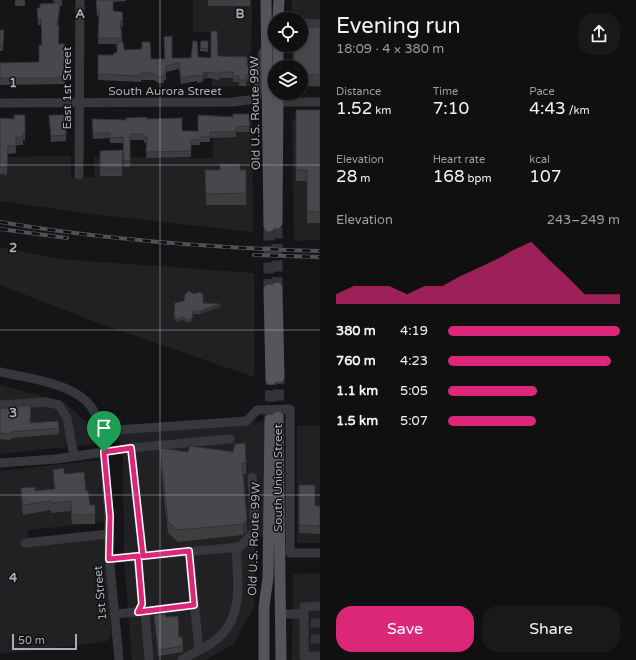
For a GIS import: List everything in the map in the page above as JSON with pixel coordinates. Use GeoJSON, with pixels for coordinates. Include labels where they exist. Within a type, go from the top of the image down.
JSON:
{"type":"FeatureCollection","features":[{"type":"Feature","properties":{"kind":"main road","name":"Old U.S. Route 99W"},"geometry":{"type":"LineString","coordinates":[[266,0],[268,60]]}},
{"type":"Feature","properties":{"kind":"main road"},"geometry":{"type":"LineString","coordinates":[[278,12],[279,0]]}},
{"type":"Feature","properties":{"kind":"main road","name":"Old U.S. Route 99W"},"geometry":{"type":"LineString","coordinates":[[269,100],[273,224],[278,100]]}},
{"type":"Feature","properties":{"kind":"main road"},"geometry":{"type":"LineString","coordinates":[[273,289],[275,378]]}},
{"type":"Feature","properties":{"kind":"main road","name":"Old U.S. Route 99W"},"geometry":{"type":"LineString","coordinates":[[264,660],[264,606],[268,578],[274,418],[279,437],[278,505],[280,660]]}},
{"type":"Feature","properties":{"kind":"street","name":"East 1st Street"},"geometry":{"type":"LineString","coordinates":[[79,175],[80,0]]}},
{"type":"Feature","properties":{"kind":"street"},"geometry":{"type":"LineString","coordinates":[[308,23],[320,24]]}},
{"type":"Feature","properties":{"kind":"street","name":"South Aurora Street"},"geometry":{"type":"LineString","coordinates":[[0,103],[233,102],[256,99],[267,26]]}},
{"type":"Feature","properties":{"kind":"street"},"geometry":{"type":"LineString","coordinates":[[303,100],[320,102]]}},
{"type":"Feature","properties":{"kind":"street"},"geometry":{"type":"LineString","coordinates":[[0,372],[38,380],[73,393],[92,408],[102,431],[104,452]]}},
{"type":"Feature","properties":{"kind":"street"},"geometry":{"type":"LineString","coordinates":[[0,405],[46,402],[59,405],[67,418],[74,456]]}},
{"type":"Feature","properties":{"kind":"street","name":"South Union Street"},"geometry":{"type":"LineString","coordinates":[[102,431],[247,421],[257,410],[290,409],[290,553],[320,553]]}},
{"type":"Feature","properties":{"kind":"street"},"geometry":{"type":"LineString","coordinates":[[0,463],[56,460],[131,448],[230,440]]}},
{"type":"Feature","properties":{"kind":"street"},"geometry":{"type":"LineString","coordinates":[[131,448],[140,556],[141,612],[149,660]]}},
{"type":"Feature","properties":{"kind":"street","name":"1st Street"},"geometry":{"type":"LineString","coordinates":[[104,452],[110,516],[109,559],[119,660]]}},
{"type":"Feature","properties":{"kind":"street"},"geometry":{"type":"LineString","coordinates":[[109,559],[240,546],[255,531],[252,477]]}},
{"type":"Feature","properties":{"kind":"street"},"geometry":{"type":"LineString","coordinates":[[25,543],[109,534]]}},
{"type":"Feature","properties":{"kind":"street"},"geometry":{"type":"LineString","coordinates":[[182,660],[209,646],[221,634],[233,618],[238,605],[236,547]]}},
{"type":"Feature","properties":{"kind":"street"},"geometry":{"type":"LineString","coordinates":[[189,551],[199,650]]}},
{"type":"Feature","properties":{"kind":"street"},"geometry":{"type":"LineString","coordinates":[[114,614],[194,605]]}},
{"type":"Feature","properties":{"kind":"street"},"geometry":{"type":"LineString","coordinates":[[320,606],[304,606],[308,639],[304,656],[320,656]]}},
{"type":"Feature","properties":{"kind":"street"},"geometry":{"type":"LineString","coordinates":[[280,614],[306,620]]}},
{"type":"Feature","properties":{"kind":"shaded area"},"geometry":{"type":"Polygon","coordinates":[[[193,0],[252,0],[251,86],[212,87],[212,32],[193,32],[193,0]]]}},
{"type":"Feature","properties":{"kind":"shaded area"},"geometry":{"type":"Polygon","coordinates":[[[292,0],[320,0],[320,87],[308,87],[308,60],[292,60],[292,52],[308,52],[308,12],[292,12],[292,0]]]}},
{"type":"Feature","properties":{"kind":"shaded area"},"geometry":{"type":"Polygon","coordinates":[[[213,118],[252,118],[253,232],[83,213],[0,201],[0,157],[71,156],[71,177],[94,177],[94,157],[213,158],[213,118]]]}},
{"type":"Feature","properties":{"kind":"shaded area"},"geometry":{"type":"Polygon","coordinates":[[[320,118],[320,240],[294,241],[292,119],[320,118]]]}},
{"type":"Feature","properties":{"kind":"shaded area"},"geometry":{"type":"Polygon","coordinates":[[[0,247],[60,259],[254,273],[254,377],[98,323],[0,285],[0,247]]]}},
{"type":"Feature","properties":{"kind":"shaded area"},"geometry":{"type":"Polygon","coordinates":[[[0,385],[64,402],[91,426],[95,444],[0,454],[0,385]]]}},
{"type":"Feature","properties":{"kind":"shaded area"},"geometry":{"type":"Polygon","coordinates":[[[266,421],[265,537],[255,538],[254,607],[233,645],[205,660],[132,660],[124,560],[123,459],[117,435],[266,421]]]}},
{"type":"Feature","properties":{"kind":"shaded area"},"geometry":{"type":"Polygon","coordinates":[[[297,426],[320,426],[320,543],[297,543],[297,426]]]}},
{"type":"Feature","properties":{"kind":"shaded area"},"geometry":{"type":"Polygon","coordinates":[[[100,460],[106,522],[28,530],[29,541],[105,534],[111,636],[105,642],[0,654],[0,471],[100,460]]]}},
{"type":"Feature","properties":{"kind":"shaded area"},"geometry":{"type":"Polygon","coordinates":[[[320,573],[320,660],[292,660],[293,574],[320,573]]]}},
{"type":"Feature","properties":{"kind":"building"},"geometry":{"type":"Polygon","coordinates":[[[96,0],[113,0],[113,11],[122,12],[123,20],[120,21],[122,38],[98,38],[99,10],[97,10],[96,0]]]}},
{"type":"Feature","properties":{"kind":"building"},"geometry":{"type":"Polygon","coordinates":[[[60,3],[57,26],[59,26],[58,44],[65,44],[65,78],[0,78],[0,63],[39,62],[39,45],[42,45],[41,19],[38,19],[37,8],[40,8],[40,4],[60,3]]]}},
{"type":"Feature","properties":{"kind":"building"},"geometry":{"type":"Polygon","coordinates":[[[308,27],[320,27],[320,75],[308,75],[308,60],[294,60],[294,52],[308,52],[308,27]]]}},
{"type":"Feature","properties":{"kind":"building"},"geometry":{"type":"Polygon","coordinates":[[[0,30],[4,30],[3,44],[0,45],[0,30]]]}},
{"type":"Feature","properties":{"kind":"building"},"geometry":{"type":"Polygon","coordinates":[[[211,31],[217,31],[218,56],[247,57],[249,75],[246,75],[246,80],[239,80],[239,76],[233,76],[233,72],[220,72],[219,74],[208,72],[203,73],[203,76],[197,75],[181,78],[179,63],[166,66],[166,74],[164,74],[164,77],[158,77],[154,73],[141,73],[141,76],[98,74],[98,55],[114,55],[114,53],[117,53],[117,43],[123,42],[124,50],[142,49],[142,42],[150,42],[151,59],[165,59],[164,37],[172,36],[172,58],[191,58],[193,41],[197,41],[198,57],[211,58],[211,31]]]}},
{"type":"Feature","properties":{"kind":"building"},"geometry":{"type":"Polygon","coordinates":[[[201,41],[208,41],[208,49],[200,48],[201,41]]]}},
{"type":"Feature","properties":{"kind":"building"},"geometry":{"type":"Polygon","coordinates":[[[296,110],[320,110],[320,212],[307,212],[307,170],[296,170],[296,110]]]}},
{"type":"Feature","properties":{"kind":"building"},"geometry":{"type":"Polygon","coordinates":[[[233,114],[249,114],[250,126],[236,127],[236,132],[210,132],[210,137],[200,137],[200,140],[191,140],[191,151],[146,152],[147,137],[144,137],[144,134],[130,134],[130,161],[124,161],[123,137],[110,138],[110,133],[93,133],[92,119],[126,120],[126,118],[147,117],[146,119],[182,118],[182,131],[198,131],[198,115],[233,117],[233,114]]]}},
{"type":"Feature","properties":{"kind":"building"},"geometry":{"type":"Polygon","coordinates":[[[14,115],[25,115],[25,133],[23,133],[23,137],[16,137],[16,146],[8,146],[7,167],[0,167],[0,118],[14,119],[14,115]]]}},
{"type":"Feature","properties":{"kind":"building"},"geometry":{"type":"Polygon","coordinates":[[[49,115],[66,115],[66,135],[51,136],[49,115]]]}},
{"type":"Feature","properties":{"kind":"building"},"geometry":{"type":"Polygon","coordinates":[[[123,150],[122,168],[100,168],[100,151],[123,150]]]}},
{"type":"Feature","properties":{"kind":"building"},"geometry":{"type":"Polygon","coordinates":[[[220,164],[240,164],[240,170],[246,170],[246,193],[206,194],[205,170],[220,170],[220,164]]]}},
{"type":"Feature","properties":{"kind":"building"},"geometry":{"type":"Polygon","coordinates":[[[188,291],[195,294],[199,292],[203,294],[203,303],[220,304],[200,311],[193,311],[192,318],[189,320],[183,317],[177,319],[174,315],[175,303],[184,301],[185,295],[188,291]]]}},
{"type":"Feature","properties":{"kind":"building"},"geometry":{"type":"Polygon","coordinates":[[[16,406],[31,406],[30,423],[58,421],[59,428],[11,432],[11,434],[0,433],[0,408],[16,409],[16,406]]]}},
{"type":"Feature","properties":{"kind":"building"},"geometry":{"type":"Polygon","coordinates":[[[245,443],[246,463],[242,463],[247,520],[243,524],[178,530],[168,522],[160,448],[188,452],[190,446],[233,452],[235,444],[245,443]]]}},
{"type":"Feature","properties":{"kind":"building"},"geometry":{"type":"Polygon","coordinates":[[[64,468],[64,474],[84,472],[86,491],[88,491],[90,505],[95,505],[95,515],[72,515],[71,501],[51,503],[51,501],[23,505],[21,488],[35,487],[35,491],[55,489],[53,470],[64,468]]]}},
{"type":"Feature","properties":{"kind":"building"},"geometry":{"type":"Polygon","coordinates":[[[299,485],[315,485],[315,506],[320,506],[320,526],[299,525],[299,485]]]}},
{"type":"Feature","properties":{"kind":"building"},"geometry":{"type":"Polygon","coordinates":[[[165,614],[166,617],[178,616],[179,637],[182,637],[183,646],[158,650],[154,615],[165,614]]]}},
{"type":"Feature","properties":{"kind":"tunnel"},"geometry":{"type":"LineString","coordinates":[[277,223],[277,288]]}},
{"type":"Feature","properties":{"kind":"tunnel"},"geometry":{"type":"LineString","coordinates":[[269,226],[269,290]]}},
{"type":"Feature","properties":{"kind":"tunnel"},"geometry":{"type":"LineString","coordinates":[[278,417],[279,377]]}},
{"type":"Feature","properties":{"kind":"tunnel"},"geometry":{"type":"LineString","coordinates":[[270,418],[271,379]]}},
{"type":"Feature","properties":{"kind":"tunnel"},"geometry":{"type":"LineString","coordinates":[[311,623],[320,623]]}},
{"type":"Feature","properties":{"kind":"tunnel"},"geometry":{"type":"LineString","coordinates":[[311,639],[320,639]]}},
{"type":"Feature","properties":{"kind":"railway"},"geometry":{"type":"LineString","coordinates":[[0,222],[80,234],[160,242],[240,248],[320,251]]}},
{"type":"Feature","properties":{"kind":"railway"},"geometry":{"type":"LineString","coordinates":[[0,229],[67,238]]}},
{"type":"Feature","properties":{"kind":"railway"},"geometry":{"type":"LineString","coordinates":[[254,255],[320,257]]}},
{"type":"Feature","properties":{"kind":"route"},"geometry":{"type":"LineString","coordinates":[[131,448],[143,556],[189,551],[194,605],[138,612],[142,604],[138,556],[109,559],[110,516],[104,452],[131,448]]}}]}
